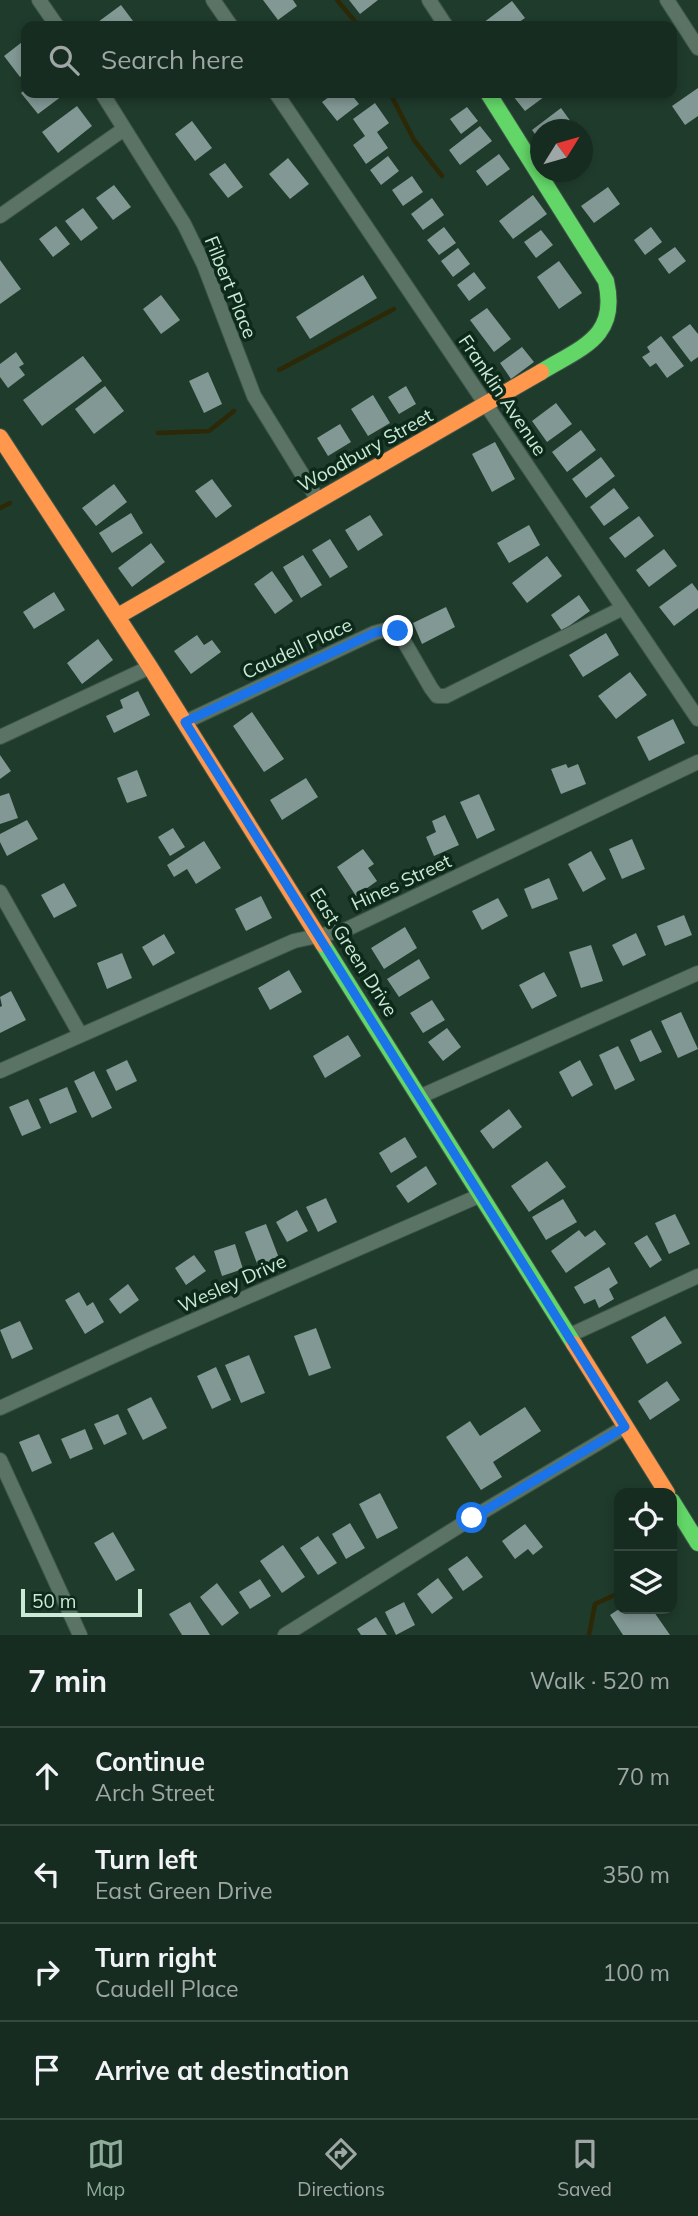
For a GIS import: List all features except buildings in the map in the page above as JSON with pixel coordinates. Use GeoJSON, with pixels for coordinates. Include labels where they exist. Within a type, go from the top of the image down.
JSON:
{"type":"FeatureCollection","features":[{"type":"Feature","properties":{"kind":"main road","name":"Woodbury Street"},"geometry":{"type":"LineString","coordinates":[[118,617],[488,405],[596,339],[609,317],[611,302],[606,281],[491,98]]}},
{"type":"Feature","properties":{"kind":"main road","name":"East Green Drive"},"geometry":{"type":"LineString","coordinates":[[0,437],[185,722],[664,1488]]}},
{"type":"Feature","properties":{"kind":"main road"},"geometry":{"type":"LineString","coordinates":[[677,1509],[698,1543]]}},
{"type":"Feature","properties":{"kind":"street"},"geometry":{"type":"LineString","coordinates":[[39,0],[54,21]]}},
{"type":"Feature","properties":{"kind":"street"},"geometry":{"type":"LineString","coordinates":[[213,0],[228,21]]}},
{"type":"Feature","properties":{"kind":"street"},"geometry":{"type":"LineString","coordinates":[[429,0],[443,21]]}},
{"type":"Feature","properties":{"kind":"street"},"geometry":{"type":"LineString","coordinates":[[667,0],[698,48]]}},
{"type":"Feature","properties":{"kind":"street","name":"Filbert Place"},"geometry":{"type":"LineString","coordinates":[[105,98],[184,224],[204,265],[254,396],[318,500]]}},
{"type":"Feature","properties":{"kind":"street","name":"Franklin Avenue"},"geometry":{"type":"LineString","coordinates":[[279,98],[698,719]]}},
{"type":"Feature","properties":{"kind":"street"},"geometry":{"type":"LineString","coordinates":[[0,216],[124,129]]}},
{"type":"Feature","properties":{"kind":"street","name":"Caudell Place"},"geometry":{"type":"LineString","coordinates":[[185,722],[374,633],[389,629],[398,631],[437,696],[446,696],[624,608]]}},
{"type":"Feature","properties":{"kind":"street"},"geometry":{"type":"LineString","coordinates":[[0,737],[150,667]]}},
{"type":"Feature","properties":{"kind":"street","name":"Hines Street"},"geometry":{"type":"LineString","coordinates":[[0,1071],[293,941],[345,930],[698,762]]}},
{"type":"Feature","properties":{"kind":"street"},"geometry":{"type":"LineString","coordinates":[[0,892],[80,1034]]}},
{"type":"Feature","properties":{"kind":"street"},"geometry":{"type":"LineString","coordinates":[[419,1097],[698,973]]}},
{"type":"Feature","properties":{"kind":"street","name":"Wesley Drive"},"geometry":{"type":"LineString","coordinates":[[0,1408],[481,1195]]}},
{"type":"Feature","properties":{"kind":"street"},"geometry":{"type":"LineString","coordinates":[[568,1336],[698,1276]]}},
{"type":"Feature","properties":{"kind":"street"},"geometry":{"type":"LineString","coordinates":[[285,1635],[625,1427]]}},
{"type":"Feature","properties":{"kind":"street"},"geometry":{"type":"LineString","coordinates":[[0,1460],[80,1635]]}},
{"type":"Feature","properties":{"kind":"waterway"},"geometry":{"type":"LineString","coordinates":[[337,0],[355,21]]}},
{"type":"Feature","properties":{"kind":"waterway"},"geometry":{"type":"LineString","coordinates":[[393,98],[414,140],[442,176]]}},
{"type":"Feature","properties":{"kind":"waterway"},"geometry":{"type":"LineString","coordinates":[[279,370],[394,309]]}},
{"type":"Feature","properties":{"kind":"waterway"},"geometry":{"type":"LineString","coordinates":[[158,433],[209,431],[234,411]]}},
{"type":"Feature","properties":{"kind":"waterway"},"geometry":{"type":"LineString","coordinates":[[0,508],[10,503]]}},
{"type":"Feature","properties":{"kind":"waterway"},"geometry":{"type":"LineString","coordinates":[[589,1635],[595,1604],[614,1595]]}},
{"type":"Feature","properties":{"kind":"traffic: fast"},"geometry":{"type":"LineString","coordinates":[[491,98],[606,281],[609,300],[602,328],[583,347],[541,372]]}},
{"type":"Feature","properties":{"kind":"traffic: fast"},"geometry":{"type":"LineString","coordinates":[[323,944],[574,1344]]}},
{"type":"Feature","properties":{"kind":"traffic: fast"},"geometry":{"type":"LineString","coordinates":[[677,1509],[698,1543]]}},
{"type":"Feature","properties":{"kind":"traffic: slow"},"geometry":{"type":"LineString","coordinates":[[118,616],[541,372]]}},
{"type":"Feature","properties":{"kind":"traffic: slow"},"geometry":{"type":"LineString","coordinates":[[0,437],[150,667],[323,944]]}},
{"type":"Feature","properties":{"kind":"traffic: slow"},"geometry":{"type":"LineString","coordinates":[[574,1344],[664,1488]]}},
{"type":"Feature","properties":{"kind":"route"},"geometry":{"type":"LineString","coordinates":[[398,631],[389,629],[374,633],[185,722],[625,1427],[472,1518]]}}]}
